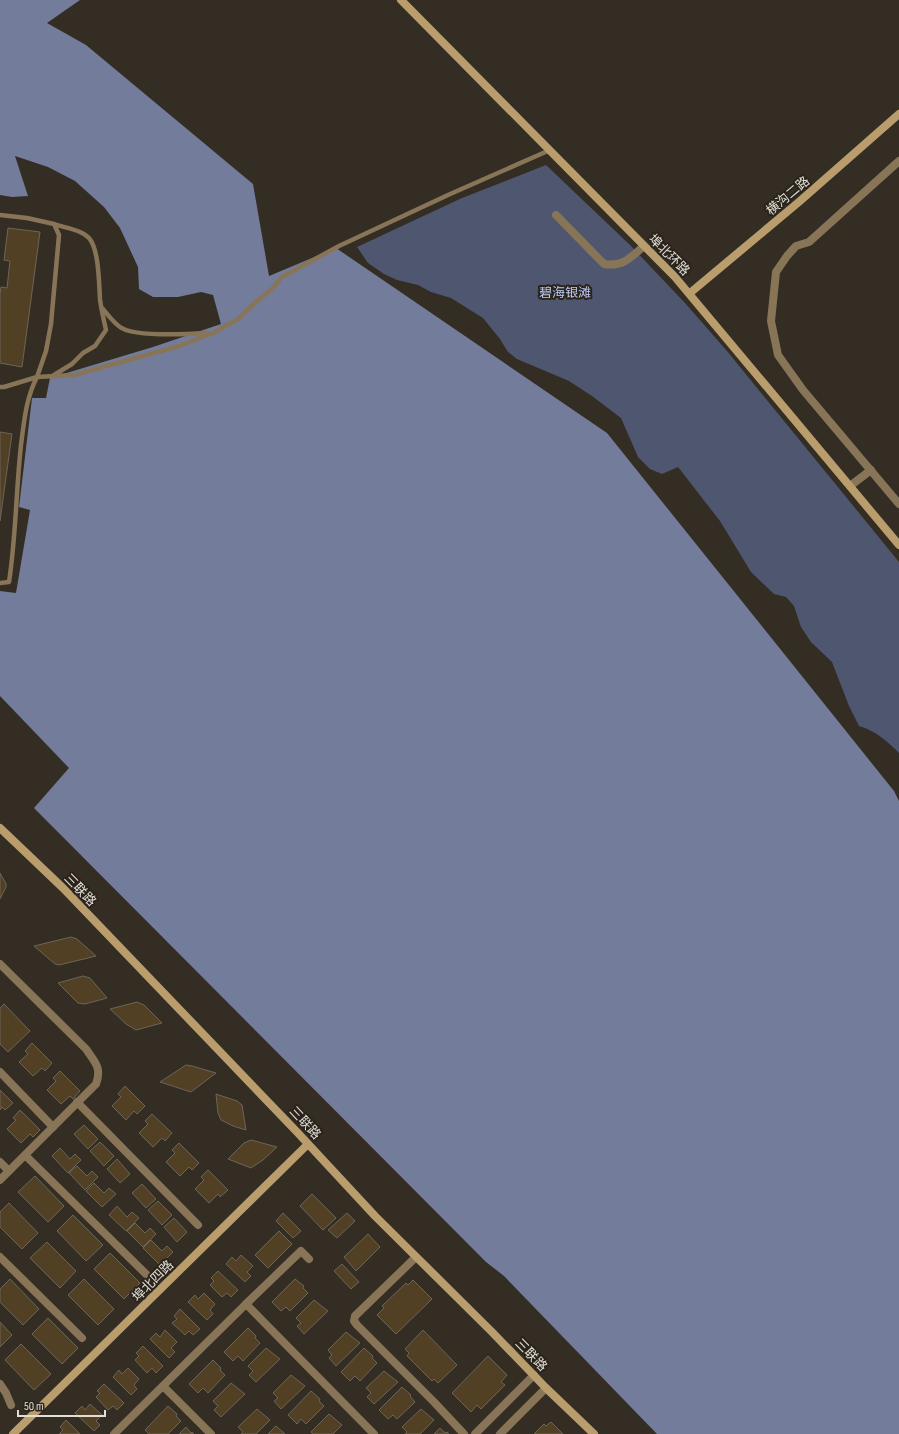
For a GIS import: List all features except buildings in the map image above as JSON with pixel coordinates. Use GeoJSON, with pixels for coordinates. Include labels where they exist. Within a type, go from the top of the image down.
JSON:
{"type":"FeatureCollection","features":[{"type":"Feature","properties":{"kind":"main road","name":"埠北环路"},"geometry":{"type":"LineString","coordinates":[[401,0],[690,293],[899,545]]}},
{"type":"Feature","properties":{"kind":"main road","name":"横沟二路"},"geometry":{"type":"LineString","coordinates":[[690,293],[806,196],[899,114]]}},
{"type":"Feature","properties":{"kind":"main road","name":"三联路"},"geometry":{"type":"LineString","coordinates":[[0,828],[63,888],[375,1216],[546,1388],[594,1434]]}},
{"type":"Feature","properties":{"kind":"main road","name":"埠北四路"},"geometry":{"type":"LineString","coordinates":[[13,1434],[308,1144]]}},
{"type":"Feature","properties":{"kind":"street"},"geometry":{"type":"LineString","coordinates":[[899,161],[809,242],[796,246],[787,256],[776,272],[771,321],[778,354],[803,390],[899,504]]}},
{"type":"Feature","properties":{"kind":"street"},"geometry":{"type":"LineString","coordinates":[[556,215],[604,264],[614,266],[628,260],[644,246]]}},
{"type":"Feature","properties":{"kind":"street"},"geometry":{"type":"LineString","coordinates":[[850,486],[871,470]]}},
{"type":"Feature","properties":{"kind":"street"},"geometry":{"type":"LineString","coordinates":[[0,964],[86,1049],[96,1063],[100,1075],[96,1084],[0,1180]]}},
{"type":"Feature","properties":{"kind":"street"},"geometry":{"type":"LineString","coordinates":[[0,1072],[53,1127]]}},
{"type":"Feature","properties":{"kind":"street"},"geometry":{"type":"LineString","coordinates":[[77,1102],[198,1225]]}},
{"type":"Feature","properties":{"kind":"street"},"geometry":{"type":"LineString","coordinates":[[25,1155],[150,1278]]}},
{"type":"Feature","properties":{"kind":"street"},"geometry":{"type":"LineString","coordinates":[[0,1162],[9,1171]]}},
{"type":"Feature","properties":{"kind":"street"},"geometry":{"type":"LineString","coordinates":[[114,1434],[301,1251],[309,1259]]}},
{"type":"Feature","properties":{"kind":"street"},"geometry":{"type":"LineString","coordinates":[[0,1257],[82,1338]]}},
{"type":"Feature","properties":{"kind":"street"},"geometry":{"type":"LineString","coordinates":[[416,1257],[355,1316],[354,1321],[464,1434]]}},
{"type":"Feature","properties":{"kind":"street"},"geometry":{"type":"LineString","coordinates":[[246,1304],[374,1434]]}},
{"type":"Feature","properties":{"kind":"street"},"geometry":{"type":"LineString","coordinates":[[475,1434],[534,1375]]}},
{"type":"Feature","properties":{"kind":"street"},"geometry":{"type":"LineString","coordinates":[[0,1384],[11,1405]]}},
{"type":"Feature","properties":{"kind":"street"},"geometry":{"type":"LineString","coordinates":[[163,1386],[211,1434]]}},
{"type":"Feature","properties":{"kind":"street"},"geometry":{"type":"LineString","coordinates":[[500,1434],[546,1388]]}},
{"type":"Feature","properties":{"kind":"lane"},"geometry":{"type":"LineString","coordinates":[[0,387],[38,377],[74,375],[179,346],[212,333],[238,319],[272,289],[282,277],[339,246],[448,195],[550,150]]}},
{"type":"Feature","properties":{"kind":"lane"},"geometry":{"type":"LineString","coordinates":[[0,215],[27,218],[76,230],[89,239],[95,252],[106,330],[95,346],[83,353],[72,364],[51,377]]}},
{"type":"Feature","properties":{"kind":"lane"},"geometry":{"type":"LineString","coordinates":[[0,583],[10,582],[19,461],[24,418],[32,387],[38,377],[46,351],[51,324],[59,235],[54,224]]}},
{"type":"Feature","properties":{"kind":"lane"},"geometry":{"type":"LineString","coordinates":[[102,308],[120,328],[132,332],[174,335],[212,333]]}},
{"type":"Feature","properties":{"kind":"green space","name":"碧海银滩"},"geometry":{"type":"Polygon","coordinates":[[[546,165],[630,245],[685,303],[727,351],[899,562],[899,753],[881,737],[859,726],[849,706],[832,662],[811,642],[801,627],[794,606],[786,597],[774,594],[751,572],[720,521],[678,467],[662,474],[650,469],[638,457],[621,418],[592,396],[569,381],[517,359],[508,352],[500,339],[483,318],[451,298],[431,292],[418,285],[397,280],[384,274],[368,263],[357,247],[462,198],[546,165]]]}},
{"type":"Feature","properties":{"kind":"shaded area"},"geometry":{"type":"Polygon","coordinates":[[[0,0],[80,0],[47,23],[86,45],[253,184],[269,276],[336,248],[607,433],[894,791],[899,801],[899,1434],[657,1434],[504,1276],[486,1262],[34,808],[69,768],[0,696],[0,591],[16,593],[30,510],[19,507],[32,398],[46,398],[50,378],[153,347],[221,324],[213,295],[201,292],[178,297],[153,297],[139,289],[138,267],[120,228],[104,207],[75,181],[48,167],[15,156],[28,196],[12,197],[0,195],[0,0]]]}}]}
